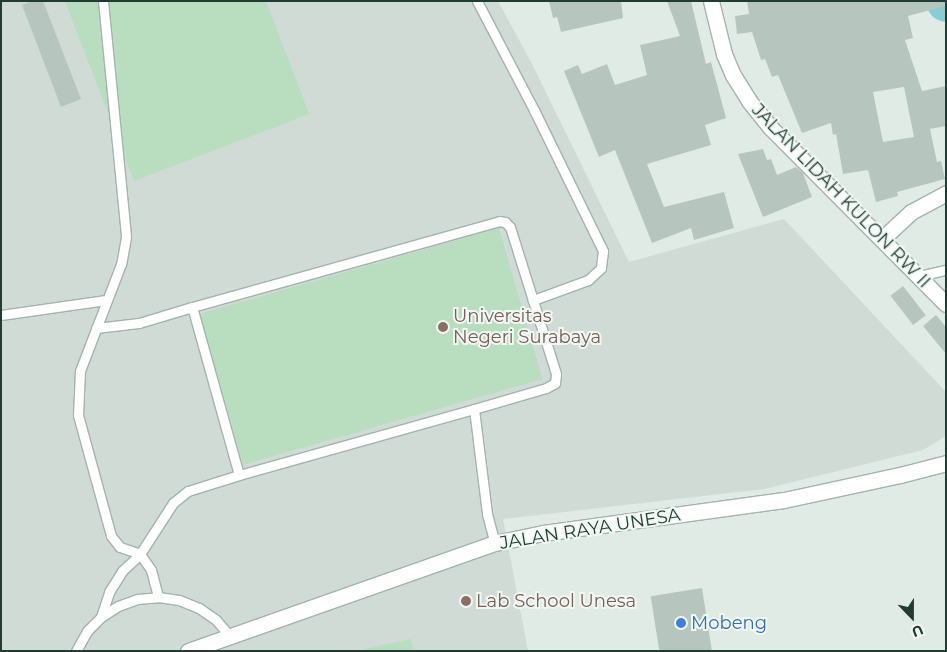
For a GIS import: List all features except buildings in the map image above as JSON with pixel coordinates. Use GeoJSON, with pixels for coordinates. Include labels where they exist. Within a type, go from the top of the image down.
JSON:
{"type":"FeatureCollection","features":[{"type":"Feature","properties":{"kind":"main road","name":"JALAN LIDAH KULON RW II"},"geometry":{"type":"LineString","coordinates":[[711,1],[724,54],[733,75],[749,102],[771,128],[946,304]]}},
{"type":"Feature","properties":{"kind":"main road"},"geometry":{"type":"LineString","coordinates":[[882,239],[911,212],[946,193]]}},
{"type":"Feature","properties":{"kind":"main road","name":"JALAN RAYA UNESA"},"geometry":{"type":"LineString","coordinates":[[188,651],[223,642],[495,543],[543,533],[784,500],[900,476],[946,463]]}},
{"type":"Feature","properties":{"kind":"lane"},"geometry":{"type":"LineString","coordinates":[[103,1],[126,237],[121,264],[80,371],[78,415],[111,536],[120,547],[140,554],[151,570],[158,597]]}},
{"type":"Feature","properties":{"kind":"lane"},"geometry":{"type":"LineString","coordinates":[[477,1],[534,110],[603,251],[601,268],[588,280],[533,300]]}},
{"type":"Feature","properties":{"kind":"lane"},"geometry":{"type":"LineString","coordinates":[[96,328],[139,322],[499,221],[506,222],[510,227],[556,374],[555,383],[546,388],[188,491],[173,502],[140,554],[122,571],[109,592],[101,617]]}},
{"type":"Feature","properties":{"kind":"lane"},"geometry":{"type":"LineString","coordinates":[[919,276],[946,270]]}},
{"type":"Feature","properties":{"kind":"lane"},"geometry":{"type":"LineString","coordinates":[[1,315],[106,300]]}},
{"type":"Feature","properties":{"kind":"lane"},"geometry":{"type":"LineString","coordinates":[[192,307],[239,475]]}},
{"type":"Feature","properties":{"kind":"lane"},"geometry":{"type":"LineString","coordinates":[[474,409],[487,514],[495,543]]}},
{"type":"Feature","properties":{"kind":"lane"},"geometry":{"type":"LineString","coordinates":[[76,651],[87,631],[101,617],[118,606],[137,600],[158,597],[179,600],[199,608],[216,620],[223,642]]}},
{"type":"Feature","properties":{"kind":"shaded area","name":"Universitas Negeri Surabaya"},"geometry":{"type":"Polygon","coordinates":[[[1,1],[498,1],[533,66],[629,262],[784,219],[946,392],[946,436],[923,450],[764,489],[503,519],[528,651],[1,651],[1,1]]]}},
{"type":"Feature","properties":{"kind":"green space"},"geometry":{"type":"Polygon","coordinates":[[[65,1],[266,1],[309,114],[134,181],[65,1]]]}},
{"type":"Feature","properties":{"kind":"green space"},"geometry":{"type":"Polygon","coordinates":[[[499,228],[542,379],[243,465],[200,314],[499,228]]]}},
{"type":"Feature","properties":{"kind":"green space"},"geometry":{"type":"Polygon","coordinates":[[[411,639],[413,651],[355,651],[411,639]]]}},
{"type":"Feature","properties":{"kind":"place","name":"Universitas Negeri Surabaya"},"geometry":{"type":"Point","coordinates":[443,327]}},
{"type":"Feature","properties":{"kind":"place","name":"Lab School Unesa"},"geometry":{"type":"Point","coordinates":[466,601]}},
{"type":"Feature","properties":{"kind":"place","name":"Mobeng"},"geometry":{"type":"Point","coordinates":[681,623]}}]}
